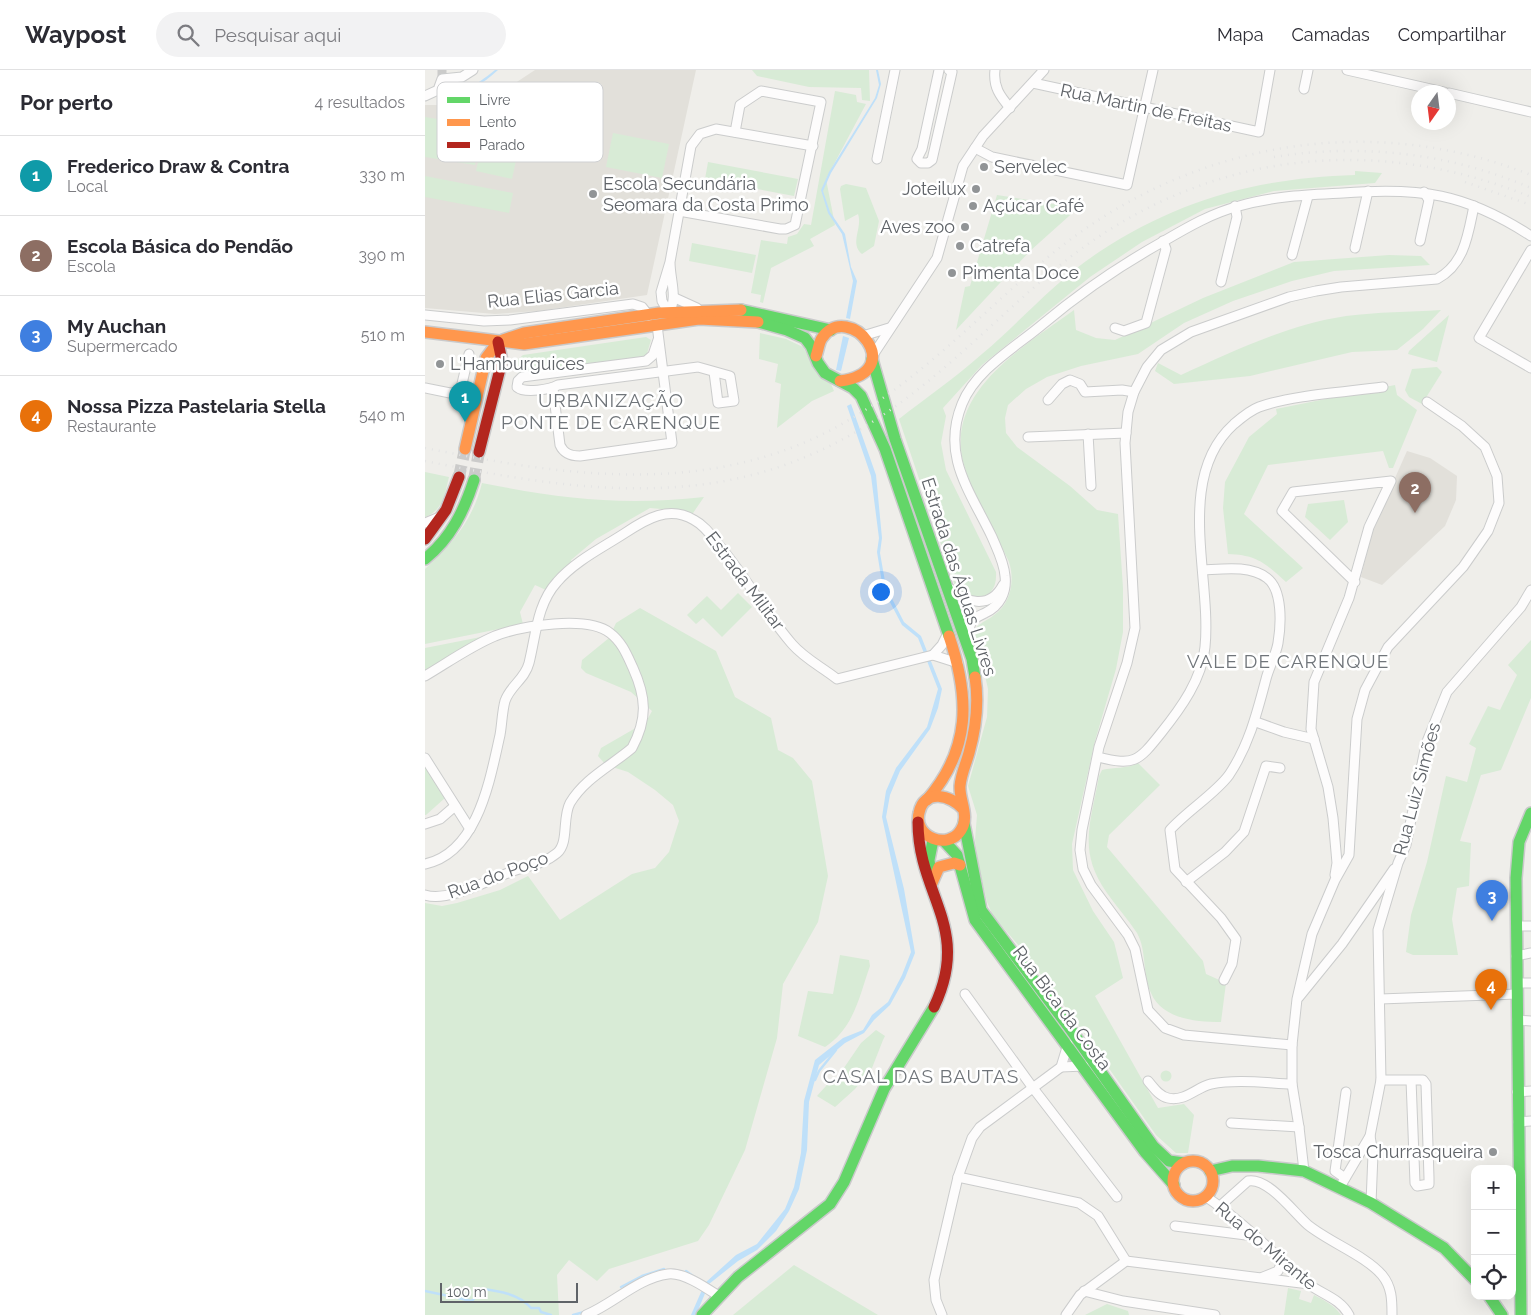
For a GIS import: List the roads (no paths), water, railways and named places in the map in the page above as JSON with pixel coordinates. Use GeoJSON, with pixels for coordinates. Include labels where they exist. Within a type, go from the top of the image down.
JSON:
{"type":"FeatureCollection","features":[{"type":"Feature","properties":{"kind":"street"},"geometry":{"type":"LineString","coordinates":[[441,82],[442,79],[461,77],[473,70]]}},
{"type":"Feature","properties":{"kind":"street"},"geometry":{"type":"LineString","coordinates":[[877,159],[895,70]]}},
{"type":"Feature","properties":{"kind":"street"},"geometry":{"type":"LineString","coordinates":[[939,70],[922,149],[917,159],[921,163],[928,163],[932,160],[952,72],[949,70]]}},
{"type":"Feature","properties":{"kind":"street"},"geometry":{"type":"LineString","coordinates":[[995,70],[994,84],[997,93],[1010,108]]}},
{"type":"Feature","properties":{"kind":"street"},"geometry":{"type":"LineString","coordinates":[[872,357],[872,347],[866,335],[853,327],[843,326],[831,330],[817,347],[816,358],[827,374],[838,381],[856,380],[867,371],[872,357],[889,328],[937,258],[963,166],[975,148],[1044,70]]}},
{"type":"Feature","properties":{"kind":"street"},"geometry":{"type":"LineString","coordinates":[[975,148],[992,157],[1127,185],[1153,70]]}},
{"type":"Feature","properties":{"kind":"street","name":"Rua Martin de Freitas"},"geometry":{"type":"LineString","coordinates":[[1033,83],[1259,132],[1270,70]]}},
{"type":"Feature","properties":{"kind":"street"},"geometry":{"type":"LineString","coordinates":[[1304,89],[1308,70]]}},
{"type":"Feature","properties":{"kind":"street"},"geometry":{"type":"LineString","coordinates":[[1347,70],[1414,85]]}},
{"type":"Feature","properties":{"kind":"street"},"geometry":{"type":"LineString","coordinates":[[425,96],[437,90]]}},
{"type":"Feature","properties":{"kind":"street"},"geometry":{"type":"LineString","coordinates":[[679,211],[780,229],[791,228],[798,219],[821,102],[761,91],[740,105],[735,132]]}},
{"type":"Feature","properties":{"kind":"street"},"geometry":{"type":"LineString","coordinates":[[1456,96],[1531,112]]}},
{"type":"Feature","properties":{"kind":"street"},"geometry":{"type":"LineString","coordinates":[[649,316],[661,292],[670,262],[693,142],[700,134],[709,130],[735,132],[813,146]]}},
{"type":"Feature","properties":{"kind":"street"},"geometry":{"type":"LineString","coordinates":[[1355,248],[1368,191]]}},
{"type":"Feature","properties":{"kind":"street"},"geometry":{"type":"LineString","coordinates":[[968,647],[968,633],[974,619],[999,603],[1006,580],[1003,564],[996,547],[959,470],[954,439],[962,403],[980,376],[1064,306],[1107,275],[1211,215],[1235,206],[1275,198],[1368,191],[1424,192],[1451,197],[1493,213],[1531,236]]}},
{"type":"Feature","properties":{"kind":"street"},"geometry":{"type":"LineString","coordinates":[[1420,242],[1429,200],[1424,192]]}},
{"type":"Feature","properties":{"kind":"street"},"geometry":{"type":"LineString","coordinates":[[1292,256],[1308,196]]}},
{"type":"Feature","properties":{"kind":"street"},"geometry":{"type":"LineString","coordinates":[[1221,282],[1237,217],[1235,206]]}},
{"type":"Feature","properties":{"kind":"street"},"geometry":{"type":"LineString","coordinates":[[1291,1044],[1184,1035],[1165,1028],[1151,1016],[1145,1000],[1139,964],[1132,942],[1095,890],[1082,863],[1080,840],[1098,757],[1132,646],[1135,628],[1126,433],[1128,412],[1134,392],[1147,367],[1161,350],[1191,332],[1289,297],[1315,291],[1437,279],[1448,273],[1460,257],[1474,206]]}},
{"type":"Feature","properties":{"kind":"street"},"geometry":{"type":"LineString","coordinates":[[1115,328],[1124,331],[1145,323],[1166,249],[1163,241]]}},
{"type":"Feature","properties":{"kind":"street"},"geometry":{"type":"LineString","coordinates":[[1531,250],[1479,338],[1531,368]]}},
{"type":"Feature","properties":{"kind":"street"},"geometry":{"type":"LineString","coordinates":[[553,389],[560,445],[565,453],[580,456],[672,443],[657,325],[669,313],[675,298],[670,280],[670,262]]}},
{"type":"Feature","properties":{"kind":"street"},"geometry":{"type":"LineString","coordinates":[[661,292],[661,301],[669,313]]}},
{"type":"Feature","properties":{"kind":"street"},"geometry":{"type":"LineString","coordinates":[[675,298],[699,309]]}},
{"type":"Feature","properties":{"kind":"street","name":"Rua Elias Garcia"},"geometry":{"type":"LineString","coordinates":[[425,315],[484,321],[510,320],[633,304],[642,307],[649,316]]}},
{"type":"Feature","properties":{"kind":"street","name":"Rua Elias Garcia"},"geometry":{"type":"LineString","coordinates":[[498,342],[524,333],[699,309],[753,311],[812,328],[831,330]]}},
{"type":"Feature","properties":{"kind":"street","name":"Rua Elias Garcia"},"geometry":{"type":"LineString","coordinates":[[425,332],[524,344],[657,325],[716,319],[767,324],[799,334],[813,345],[816,358]]}},
{"type":"Feature","properties":{"kind":"street"},"geometry":{"type":"LineString","coordinates":[[866,335],[889,328]]}},
{"type":"Feature","properties":{"kind":"street"},"geometry":{"type":"LineString","coordinates":[[658,340],[653,355],[646,362],[522,378],[517,384],[522,390],[553,389],[558,385],[698,367],[707,368],[714,372]]}},
{"type":"Feature","properties":{"kind":"street"},"geometry":{"type":"LineString","coordinates":[[465,449],[486,358],[498,342]]}},
{"type":"Feature","properties":{"kind":"street"},"geometry":{"type":"LineString","coordinates":[[479,452],[502,361],[498,342]]}},
{"type":"Feature","properties":{"kind":"street"},"geometry":{"type":"LineString","coordinates":[[460,392],[469,354]]}},
{"type":"Feature","properties":{"kind":"street","name":"Estrada das Águas Livres"},"geometry":{"type":"LineString","coordinates":[[872,357],[878,386],[895,440],[968,647],[975,676],[979,706],[975,733],[960,788],[963,809]]}},
{"type":"Feature","properties":{"kind":"street"},"geometry":{"type":"LineString","coordinates":[[1048,400],[1062,384],[1070,380],[1080,384],[1085,392],[1122,390],[1134,392]]}},
{"type":"Feature","properties":{"kind":"street","name":"Estrada das Águas Livres"},"geometry":{"type":"LineString","coordinates":[[838,381],[859,394],[883,443],[958,663],[964,694],[962,731],[947,778],[927,800]]}},
{"type":"Feature","properties":{"kind":"street"},"geometry":{"type":"LineString","coordinates":[[1098,757],[1116,762],[1135,761],[1150,747],[1171,721],[1195,685],[1205,647],[1200,496],[1205,470],[1216,446],[1234,425],[1258,408],[1281,402],[1383,387]]}},
{"type":"Feature","properties":{"kind":"street"},"geometry":{"type":"LineString","coordinates":[[425,388],[450,393],[460,392]]}},
{"type":"Feature","properties":{"kind":"street"},"geometry":{"type":"LineString","coordinates":[[460,392],[466,398],[464,408]]}},
{"type":"Feature","properties":{"kind":"street"},"geometry":{"type":"LineString","coordinates":[[1303,1171],[1299,1127],[1292,1084],[1291,1044],[1297,999],[1312,934],[1335,880],[1349,855],[1357,719],[1365,690],[1388,647],[1463,566],[1489,531],[1499,503],[1497,476],[1485,447],[1462,426],[1427,402]]}},
{"type":"Feature","properties":{"kind":"street"},"geometry":{"type":"LineString","coordinates":[[1028,438],[1126,433]]}},
{"type":"Feature","properties":{"kind":"street"},"geometry":{"type":"LineString","coordinates":[[1088,434],[1091,486]]}},
{"type":"Feature","properties":{"kind":"street"},"geometry":{"type":"LineString","coordinates":[[426,538],[444,515],[459,477]]}},
{"type":"Feature","properties":{"kind":"street"},"geometry":{"type":"LineString","coordinates":[[425,559],[449,535],[464,510],[474,480]]}},
{"type":"Feature","properties":{"kind":"street"},"geometry":{"type":"LineString","coordinates":[[1335,880],[1337,863],[1333,818],[1327,787],[1311,729],[1314,682],[1355,582],[1369,527],[1391,481],[1293,492],[1283,511],[1355,582]]}},
{"type":"Feature","properties":{"kind":"street","name":"Estrada Militar"},"geometry":{"type":"LineString","coordinates":[[425,864],[451,853],[470,829],[487,789],[505,700],[525,674],[535,628],[546,600],[557,582],[581,562],[649,517],[660,514],[680,514],[696,521],[708,532],[792,644],[807,658],[837,679],[933,655]]}},
{"type":"Feature","properties":{"kind":"street"},"geometry":{"type":"LineString","coordinates":[[425,523],[444,515]]}},
{"type":"Feature","properties":{"kind":"street"},"geometry":{"type":"LineString","coordinates":[[426,538],[449,535]]}},
{"type":"Feature","properties":{"kind":"street"},"geometry":{"type":"LineString","coordinates":[[1203,570],[1248,570],[1267,578],[1276,593],[1280,616],[1278,644],[1266,677],[1256,722],[1228,776],[1171,830],[1175,869],[1221,918],[1236,939],[1232,964],[1224,980]]}},
{"type":"Feature","properties":{"kind":"street"},"geometry":{"type":"LineString","coordinates":[[945,584],[963,599],[978,602],[993,597],[1006,580]]}},
{"type":"Feature","properties":{"kind":"street","name":"Rua Luiz Simões"},"geometry":{"type":"LineString","coordinates":[[1342,1182],[1370,1136],[1381,1080],[1378,930],[1398,863],[1406,845],[1426,744],[1447,692],[1521,607],[1531,590]]}},
{"type":"Feature","properties":{"kind":"street","name":"Rua do Poço"},"geometry":{"type":"LineString","coordinates":[[425,676],[495,636],[558,624],[595,626],[610,633],[622,646],[643,694],[645,708],[637,739],[632,748],[616,762],[581,786],[569,805],[564,824],[565,840],[559,852],[540,864],[509,872],[475,888],[437,896],[425,895]]}},
{"type":"Feature","properties":{"kind":"street"},"geometry":{"type":"LineString","coordinates":[[948,633],[942,645],[933,655],[958,663]]}},
{"type":"Feature","properties":{"kind":"street"},"geometry":{"type":"LineString","coordinates":[[1256,722],[1284,732],[1314,739]]}},
{"type":"Feature","properties":{"kind":"street"},"geometry":{"type":"LineString","coordinates":[[425,758],[470,829]]}},
{"type":"Feature","properties":{"kind":"street"},"geometry":{"type":"LineString","coordinates":[[1187,882],[1225,852],[1244,832],[1266,766],[1280,768]]}},
{"type":"Feature","properties":{"kind":"street"},"geometry":{"type":"LineString","coordinates":[[703,1315],[713,1292],[829,1204],[844,1180],[874,1106],[925,1023],[940,992],[948,958],[947,934],[944,916],[922,864],[917,845],[918,820],[922,805],[933,796],[954,798],[963,809],[964,823],[957,835],[938,840],[923,832],[918,820]]}},
{"type":"Feature","properties":{"kind":"street"},"geometry":{"type":"LineString","coordinates":[[425,824],[440,819],[455,806]]}},
{"type":"Feature","properties":{"kind":"street"},"geometry":{"type":"LineString","coordinates":[[1521,1314],[1517,1092],[1517,855],[1524,828],[1531,813]]}},
{"type":"Feature","properties":{"kind":"street","name":"Rua Bica da Costa"},"geometry":{"type":"LineString","coordinates":[[964,823],[981,910],[1071,1030],[1153,1146],[1169,1161],[1184,1163]]}},
{"type":"Feature","properties":{"kind":"street"},"geometry":{"type":"LineString","coordinates":[[932,885],[929,860],[938,840]]}},
{"type":"Feature","properties":{"kind":"street","name":"Rua Bica da Costa"},"geometry":{"type":"LineString","coordinates":[[938,840],[953,848],[960,865],[975,920],[1068,1044],[1145,1152],[1174,1185]]}},
{"type":"Feature","properties":{"kind":"street"},"geometry":{"type":"LineString","coordinates":[[932,885],[935,873],[939,868],[953,863],[960,865]]}},
{"type":"Feature","properties":{"kind":"street"},"geometry":{"type":"LineString","coordinates":[[1297,999],[1342,944],[1398,863]]}},
{"type":"Feature","properties":{"kind":"street"},"geometry":{"type":"LineString","coordinates":[[1516,926],[1531,926]]}},
{"type":"Feature","properties":{"kind":"street"},"geometry":{"type":"LineString","coordinates":[[1516,956],[1531,953],[1531,959]]}},
{"type":"Feature","properties":{"kind":"street"},"geometry":{"type":"LineString","coordinates":[[1380,999],[1517,989],[1531,983]]}},
{"type":"Feature","properties":{"kind":"street"},"geometry":{"type":"LineString","coordinates":[[965,994],[1033,1088],[1117,1197]]}},
{"type":"Feature","properties":{"kind":"street"},"geometry":{"type":"LineString","coordinates":[[1517,1020],[1531,1021]]}},
{"type":"Feature","properties":{"kind":"street"},"geometry":{"type":"LineString","coordinates":[[1061,1067],[1068,1044]]}},
{"type":"Feature","properties":{"kind":"street"},"geometry":{"type":"LineString","coordinates":[[942,1315],[936,1300],[934,1280],[958,1177],[972,1138],[980,1128],[1061,1067],[1084,1066]]}},
{"type":"Feature","properties":{"kind":"street"},"geometry":{"type":"LineString","coordinates":[[1381,1080],[1411,1080],[1423,1080],[1426,1084],[1429,1184],[1425,1186],[1415,1184],[1411,1080]]}},
{"type":"Feature","properties":{"kind":"street"},"geometry":{"type":"LineString","coordinates":[[1148,1082],[1158,1093],[1169,1098],[1181,1098],[1209,1084],[1221,1082],[1292,1084]]}},
{"type":"Feature","properties":{"kind":"street"},"geometry":{"type":"LineString","coordinates":[[1517,1092],[1531,1091]]}},
{"type":"Feature","properties":{"kind":"street"},"geometry":{"type":"LineString","coordinates":[[1342,1182],[1335,1171],[1346,1092]]}},
{"type":"Feature","properties":{"kind":"street"},"geometry":{"type":"LineString","coordinates":[[1518,1122],[1531,1121]]}},
{"type":"Feature","properties":{"kind":"street"},"geometry":{"type":"LineString","coordinates":[[1231,1123],[1299,1127]]}},
{"type":"Feature","properties":{"kind":"street","name":"Rua Luiz Simões"},"geometry":{"type":"LineString","coordinates":[[1370,1136],[1373,1154],[1371,1203]]}},
{"type":"Feature","properties":{"kind":"street"},"geometry":{"type":"LineString","coordinates":[[1362,1149],[1367,1148],[1373,1154]]}},
{"type":"Feature","properties":{"kind":"street"},"geometry":{"type":"LineString","coordinates":[[1518,1160],[1531,1160]]}},
{"type":"Feature","properties":{"kind":"street"},"geometry":{"type":"LineString","coordinates":[[1196,1161],[1207,1166],[1210,1171],[1213,1182],[1205,1196],[1193,1200],[1187,1199],[1181,1196],[1174,1185],[1175,1172],[1184,1163],[1196,1161]]}},
{"type":"Feature","properties":{"kind":"street"},"geometry":{"type":"LineString","coordinates":[[1210,1171],[1232,1166],[1303,1171],[1342,1182],[1371,1203],[1444,1248],[1471,1276]]}},
{"type":"Feature","properties":{"kind":"street"},"geometry":{"type":"LineString","coordinates":[[958,1177],[1079,1203],[1097,1216],[1126,1261]]}},
{"type":"Feature","properties":{"kind":"street"},"geometry":{"type":"LineString","coordinates":[[1219,1206],[1248,1182],[1262,1182],[1310,1226],[1378,1271],[1388,1284],[1392,1294],[1393,1315]]}},
{"type":"Feature","properties":{"kind":"street","name":"Rua do Mirante"},"geometry":{"type":"LineString","coordinates":[[1205,1196],[1279,1255],[1309,1284],[1333,1298],[1346,1309],[1349,1315]]}},
{"type":"Feature","properties":{"kind":"street"},"geometry":{"type":"LineString","coordinates":[[1175,1226],[1254,1236]]}},
{"type":"Feature","properties":{"kind":"street"},"geometry":{"type":"LineString","coordinates":[[1422,1235],[1471,1284]]}},
{"type":"Feature","properties":{"kind":"street"},"geometry":{"type":"LineString","coordinates":[[1258,1278],[1270,1276],[1277,1271],[1281,1264],[1279,1255]]}},
{"type":"Feature","properties":{"kind":"street"},"geometry":{"type":"LineString","coordinates":[[1066,1315],[1084,1291],[1126,1261],[1309,1284]]}},
{"type":"Feature","properties":{"kind":"street"},"geometry":{"type":"LineString","coordinates":[[586,1315],[602,1309],[646,1281],[669,1274],[684,1278],[713,1292]]}},
{"type":"Feature","properties":{"kind":"street"},"geometry":{"type":"LineString","coordinates":[[1084,1291],[1123,1301],[1215,1315]]}},
{"type":"Feature","properties":{"kind":"street"},"geometry":{"type":"LineString","coordinates":[[1484,1300],[1493,1315]]}},
{"type":"Feature","properties":{"kind":"street"},"geometry":{"type":"LineString","coordinates":[[1492,1300],[1502,1315]]}},
{"type":"Feature","properties":{"kind":"water"},"geometry":{"type":"Polygon","coordinates":[[[495,70],[498,70],[483,82],[478,82],[495,70]]]}},
{"type":"Feature","properties":{"kind":"water"},"geometry":{"type":"Polygon","coordinates":[[[876,70],[878,70],[881,84],[877,98],[831,173],[823,191],[830,212],[845,234],[851,267],[857,281],[850,319],[846,318],[853,281],[842,234],[828,213],[821,190],[829,172],[875,98],[879,85],[876,70]]]}},
{"type":"Feature","properties":{"kind":"water"},"geometry":{"type":"Polygon","coordinates":[[[843,336],[849,338],[841,371],[836,370],[843,336]]]}},
{"type":"Feature","properties":{"kind":"water"},"geometry":{"type":"Polygon","coordinates":[[[851,404],[876,475],[882,538],[880,553],[886,587],[904,622],[921,636],[942,689],[938,708],[930,729],[900,771],[890,795],[886,817],[904,889],[915,953],[905,978],[890,1005],[874,1020],[864,1033],[845,1043],[819,1065],[809,1102],[807,1150],[799,1189],[789,1211],[776,1231],[757,1250],[738,1261],[709,1284],[696,1315],[691,1315],[705,1283],[736,1255],[757,1244],[785,1209],[794,1187],[801,1153],[804,1101],[815,1060],[843,1038],[863,1030],[872,1015],[888,1002],[911,952],[882,817],[886,791],[896,768],[927,727],[938,689],[918,638],[902,625],[883,589],[877,552],[879,538],[871,476],[847,406],[851,404]]]}},
{"type":"Feature","properties":{"kind":"waterway"},"geometry":{"type":"LineString","coordinates":[[815,1080],[819,1071],[836,1050]]}},
{"type":"Feature","properties":{"kind":"waterway"},"geometry":{"type":"LineString","coordinates":[[621,1287],[642,1276],[664,1269]]}},
{"type":"Feature","properties":{"kind":"waterway"},"geometry":{"type":"LineString","coordinates":[[686,1271],[693,1276]]}},
{"type":"Feature","properties":{"kind":"waterway"},"geometry":{"type":"LineString","coordinates":[[425,1291],[472,1301],[482,1289],[495,1291],[515,1296],[531,1308],[539,1308],[541,1312],[551,1315]]}},
{"type":"Feature","properties":{"kind":"waterway"},"geometry":{"type":"LineString","coordinates":[[573,1315],[584,1312]]}},
{"type":"Feature","properties":{"kind":"tunnel"},"geometry":{"type":"LineString","coordinates":[[442,70],[442,79]]}},
{"type":"Feature","properties":{"kind":"tunnel"},"geometry":{"type":"LineString","coordinates":[[459,477],[465,449]]}},
{"type":"Feature","properties":{"kind":"tunnel"},"geometry":{"type":"LineString","coordinates":[[474,480],[479,452]]}},
{"type":"Feature","properties":{"kind":"railway"},"geometry":{"type":"LineString","coordinates":[[425,448],[519,465],[614,474],[661,474],[708,469],[755,460],[801,444],[836,427],[870,407],[931,361],[1047,258],[1100,219],[1157,188],[1216,164],[1278,149],[1341,142],[1404,144],[1468,155],[1531,175]]}},
{"type":"Feature","properties":{"kind":"railway"},"geometry":{"type":"LineString","coordinates":[[1274,157],[1339,151],[1405,154],[1469,166],[1531,188]]}},
{"type":"Feature","properties":{"kind":"railway"},"geometry":{"type":"LineString","coordinates":[[425,461],[513,477],[602,487],[647,488],[691,486],[735,479],[779,467],[821,450],[859,430],[894,408],[926,383],[1053,271],[1106,232],[1162,201],[1221,179],[1281,165],[1343,160],[1405,164],[1468,176],[1531,197]]}},
{"type":"Feature","properties":{"kind":"railway"},"geometry":{"type":"LineString","coordinates":[[1465,182],[1531,205]]}},
{"type":"Feature","properties":{"kind":"place","name":"Servelec"},"geometry":{"type":"Point","coordinates":[984,167]}},
{"type":"Feature","properties":{"kind":"place","name":"Joteilux"},"geometry":{"type":"Point","coordinates":[976,189]}},
{"type":"Feature","properties":{"kind":"place","name":"Escola Secundária Seomara da Costa Primo"},"geometry":{"type":"Point","coordinates":[593,194]}},
{"type":"Feature","properties":{"kind":"place","name":"Açúcar Café"},"geometry":{"type":"Point","coordinates":[973,206]}},
{"type":"Feature","properties":{"kind":"place","name":"Aves zoo"},"geometry":{"type":"Point","coordinates":[965,227]}},
{"type":"Feature","properties":{"kind":"place","name":"Catrefa"},"geometry":{"type":"Point","coordinates":[960,246]}},
{"type":"Feature","properties":{"kind":"place","name":"Pimenta Doce"},"geometry":{"type":"Point","coordinates":[952,273]}},
{"type":"Feature","properties":{"kind":"place","name":"L'Hamburguices"},"geometry":{"type":"Point","coordinates":[440,364]}},
{"type":"Feature","properties":{"kind":"place","name":"Frederico Draw & Contra"},"geometry":{"type":"Point","coordinates":[465,422]}},
{"type":"Feature","properties":{"kind":"place","name":"Escola Básica do Pendão"},"geometry":{"type":"Point","coordinates":[1415,513]}},
{"type":"Feature","properties":{"kind":"place","name":"My Auchan"},"geometry":{"type":"Point","coordinates":[1492,921]}},
{"type":"Feature","properties":{"kind":"place","name":"Nossa Pizza Pastelaria Stella"},"geometry":{"type":"Point","coordinates":[1491,1010]}},
{"type":"Feature","properties":{"kind":"place","name":"Tosca Churrasqueira"},"geometry":{"type":"Point","coordinates":[1493,1152]}},
{"type":"Feature","properties":{"kind":"district","name":"URBANIZAÇÃO PONTE DE CARENQUE"},"geometry":{"type":"Point","coordinates":[611,411]}},
{"type":"Feature","properties":{"kind":"district","name":"VALE DE CARENQUE"},"geometry":{"type":"Point","coordinates":[1288,661]}},
{"type":"Feature","properties":{"kind":"district","name":"CASAL DAS BAUTAS"},"geometry":{"type":"Point","coordinates":[921,1076]}}]}
